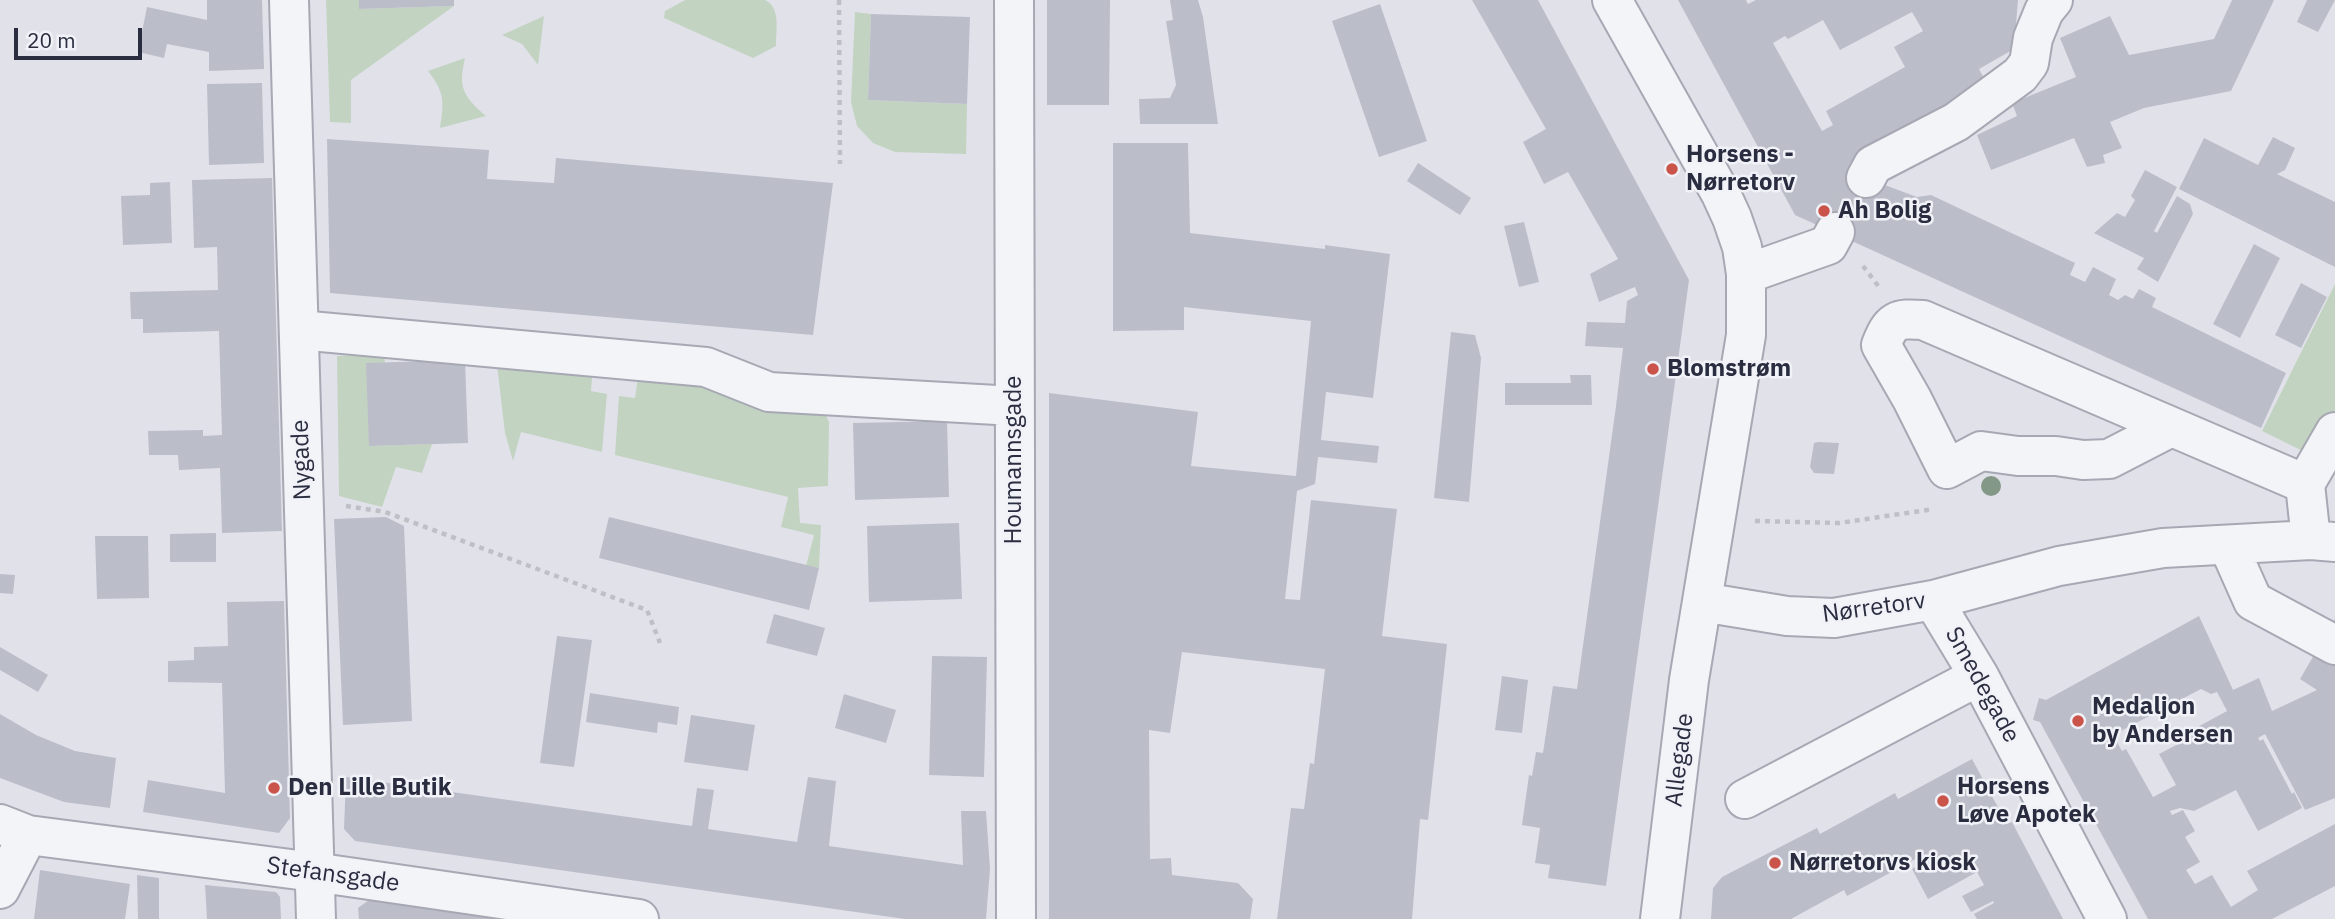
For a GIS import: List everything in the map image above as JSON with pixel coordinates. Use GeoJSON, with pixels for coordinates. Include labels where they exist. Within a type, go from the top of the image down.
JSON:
{"type":"FeatureCollection","features":[{"type":"Feature","properties":{"kind":"street","name":"Nygade"},"geometry":{"type":"LineString","coordinates":[[289,0],[316,919]]}},
{"type":"Feature","properties":{"kind":"street","name":"Houmannsgade"},"geometry":{"type":"LineString","coordinates":[[1014,0],[1016,919]]}},
{"type":"Feature","properties":{"kind":"street"},"geometry":{"type":"LineString","coordinates":[[1612,0],[1721,194],[1742,247],[1746,274],[1746,335],[1702,602]]}},
{"type":"Feature","properties":{"kind":"street"},"geometry":{"type":"LineString","coordinates":[[1866,178],[1873,165],[1956,122],[2020,75],[2029,63],[2033,38],[2053,0]]}},
{"type":"Feature","properties":{"kind":"street"},"geometry":{"type":"LineString","coordinates":[[1746,274],[1832,239]]}},
{"type":"Feature","properties":{"kind":"street"},"geometry":{"type":"LineString","coordinates":[[2171,427],[2109,459],[2018,456],[1981,451],[1947,469],[1881,345],[1889,326],[1903,318],[1923,320],[2305,484],[2335,432]]}},
{"type":"Feature","properties":{"kind":"street"},"geometry":{"type":"LineString","coordinates":[[299,330],[706,367],[769,392],[1014,407]]}},
{"type":"Feature","properties":{"kind":"street","name":"Nørretorv"},"geometry":{"type":"LineString","coordinates":[[1702,602],[1787,616],[1834,618],[1933,600],[2059,566],[2163,548],[2323,541],[2305,484]]}},
{"type":"Feature","properties":{"kind":"street"},"geometry":{"type":"LineString","coordinates":[[2228,545],[2253,601],[2335,645]]}},
{"type":"Feature","properties":{"kind":"street","name":"Smedegade"},"geometry":{"type":"LineString","coordinates":[[1933,600],[1979,676],[2107,919]]}},
{"type":"Feature","properties":{"kind":"street","name":"Allegade"},"geometry":{"type":"LineString","coordinates":[[1660,919],[1689,680],[1702,602]]}},
{"type":"Feature","properties":{"kind":"street"},"geometry":{"type":"LineString","coordinates":[[1745,799],[1979,676]]}},
{"type":"Feature","properties":{"kind":"street","name":"Stefansgade"},"geometry":{"type":"LineString","coordinates":[[0,889],[14,830],[639,919]]}},
{"type":"Feature","properties":{"kind":"path"},"geometry":{"type":"LineString","coordinates":[[839,0],[840,164]]}},
{"type":"Feature","properties":{"kind":"path"},"geometry":{"type":"LineString","coordinates":[[1832,239],[1856,256],[1903,318]]}},
{"type":"Feature","properties":{"kind":"path"},"geometry":{"type":"LineString","coordinates":[[1716,520],[1839,523],[1937,508],[1947,469]]}},
{"type":"Feature","properties":{"kind":"path"},"geometry":{"type":"LineString","coordinates":[[303,500],[385,512],[647,610],[660,643]]}},
{"type":"Feature","properties":{"kind":"green space"},"geometry":{"type":"Polygon","coordinates":[[[326,0],[359,0],[359,9],[454,6],[351,80],[351,123],[330,122],[326,0]]]}},
{"type":"Feature","properties":{"kind":"green space"},"geometry":{"type":"Polygon","coordinates":[[[685,0],[765,0],[776,14],[776,46],[753,58],[664,18],[665,11],[685,0]]]}},
{"type":"Feature","properties":{"kind":"green space"},"geometry":{"type":"Polygon","coordinates":[[[855,12],[871,14],[868,100],[967,104],[966,154],[895,152],[873,143],[857,126],[851,102],[855,12]]]}},
{"type":"Feature","properties":{"kind":"green space"},"geometry":{"type":"Polygon","coordinates":[[[544,16],[538,65],[522,44],[502,35],[544,16]]]}},
{"type":"Feature","properties":{"kind":"green space"},"geometry":{"type":"Polygon","coordinates":[[[465,58],[462,77],[464,91],[486,116],[440,128],[442,98],[428,71],[465,58]]]}},
{"type":"Feature","properties":{"kind":"green space"},"geometry":{"type":"Polygon","coordinates":[[[2335,284],[2335,410],[2311,455],[2262,431],[2335,284]]]}},
{"type":"Feature","properties":{"kind":"green space"},"geometry":{"type":"Polygon","coordinates":[[[384,354],[385,363],[369,446],[432,444],[422,473],[396,467],[382,507],[339,496],[337,356],[384,354]]]}},
{"type":"Feature","properties":{"kind":"green space"},"geometry":{"type":"Polygon","coordinates":[[[497,365],[593,366],[591,391],[607,394],[602,452],[521,432],[513,461],[505,433],[497,365]]]}},
{"type":"Feature","properties":{"kind":"green space"},"geometry":{"type":"Polygon","coordinates":[[[639,370],[821,405],[829,422],[828,486],[798,488],[800,523],[821,525],[819,568],[806,566],[814,535],[781,527],[788,497],[615,455],[619,396],[635,398],[639,370]]]}},
{"type":"Feature","properties":{"kind":"building"},"geometry":{"type":"Polygon","coordinates":[[[207,0],[262,0],[264,69],[209,71],[209,52],[167,44],[164,58],[138,52],[147,7],[207,20],[207,0]]]}},
{"type":"Feature","properties":{"kind":"building"},"geometry":{"type":"Polygon","coordinates":[[[359,0],[454,0],[454,6],[359,9],[359,0]]]}},
{"type":"Feature","properties":{"kind":"building"},"geometry":{"type":"Polygon","coordinates":[[[1047,0],[1110,0],[1109,105],[1047,105],[1047,0]]]}},
{"type":"Feature","properties":{"kind":"building"},"geometry":{"type":"Polygon","coordinates":[[[1170,0],[1198,0],[1203,17],[1218,124],[1140,124],[1139,99],[1170,98],[1176,85],[1166,21],[1173,20],[1170,0]]]}},
{"type":"Feature","properties":{"kind":"building"},"geometry":{"type":"Polygon","coordinates":[[[1472,0],[1538,0],[1689,280],[1606,886],[1548,878],[1550,865],[1535,863],[1540,828],[1522,825],[1529,775],[1532,776],[1536,752],[1543,753],[1553,686],[1577,689],[1616,406],[1623,348],[1585,346],[1587,322],[1625,323],[1627,301],[1638,295],[1635,287],[1599,302],[1590,274],[1618,259],[1568,172],[1544,184],[1523,142],[1546,129],[1472,0]]]}},
{"type":"Feature","properties":{"kind":"building"},"geometry":{"type":"Polygon","coordinates":[[[1678,0],[1746,0],[1748,4],[1756,0],[2018,0],[2014,49],[1979,69],[1989,88],[1866,178],[1917,197],[1931,195],[2075,263],[2070,275],[2085,282],[2093,267],[2116,279],[2109,295],[2118,300],[2125,295],[2133,299],[2139,289],[2156,298],[2152,307],[2286,373],[2261,428],[1795,215],[1678,0]],[[1912,12],[1840,50],[1823,20],[1788,39],[1785,36],[1773,43],[1822,131],[1833,125],[1826,111],[1905,67],[1894,47],[1923,31],[1912,12]]]}},
{"type":"Feature","properties":{"kind":"building"},"geometry":{"type":"Polygon","coordinates":[[[2232,0],[2274,0],[2231,91],[2144,108],[2110,122],[2122,148],[2103,155],[2105,163],[2087,167],[2074,138],[1991,170],[1977,135],[2017,116],[2012,103],[2076,77],[2060,38],[2110,16],[2129,55],[2214,39],[2232,0]]]}},
{"type":"Feature","properties":{"kind":"building"},"geometry":{"type":"Polygon","coordinates":[[[2307,0],[2335,0],[2318,32],[2297,22],[2307,0]]]}},
{"type":"Feature","properties":{"kind":"building"},"geometry":{"type":"Polygon","coordinates":[[[1380,4],[1427,141],[1379,157],[1332,21],[1380,4]]]}},
{"type":"Feature","properties":{"kind":"building"},"geometry":{"type":"Polygon","coordinates":[[[871,14],[970,17],[967,104],[868,100],[871,14]]]}},
{"type":"Feature","properties":{"kind":"building"},"geometry":{"type":"Polygon","coordinates":[[[262,83],[264,163],[209,165],[207,84],[262,83]]]}},
{"type":"Feature","properties":{"kind":"building"},"geometry":{"type":"Polygon","coordinates":[[[2273,137],[2295,148],[2285,170],[2277,174],[2335,202],[2335,267],[2179,189],[2204,138],[2258,165],[2273,137]]]}},
{"type":"Feature","properties":{"kind":"building"},"geometry":{"type":"Polygon","coordinates":[[[327,139],[489,150],[487,179],[554,183],[556,158],[833,183],[813,335],[330,293],[327,139]]]}},
{"type":"Feature","properties":{"kind":"building"},"geometry":{"type":"Polygon","coordinates":[[[1113,143],[1188,143],[1190,233],[1325,249],[1325,245],[1390,254],[1373,398],[1326,392],[1321,440],[1379,446],[1377,463],[1318,457],[1315,484],[1297,491],[1285,599],[1300,600],[1311,500],[1397,509],[1382,636],[1447,644],[1428,820],[1420,819],[1412,919],[1277,919],[1291,808],[1304,809],[1310,763],[1314,764],[1325,669],[1182,652],[1170,733],[1149,730],[1150,859],[1171,858],[1172,875],[1238,883],[1253,899],[1250,919],[1049,919],[1049,393],[1198,412],[1191,466],[1296,476],[1311,321],[1184,307],[1184,330],[1113,331],[1113,143]]]}},
{"type":"Feature","properties":{"kind":"building"},"geometry":{"type":"Polygon","coordinates":[[[1418,163],[1471,198],[1460,215],[1407,181],[1418,163]]]}},
{"type":"Feature","properties":{"kind":"building"},"geometry":{"type":"Polygon","coordinates":[[[2145,170],[2177,187],[2154,231],[2157,233],[2177,196],[2190,204],[2193,214],[2158,282],[2137,269],[2144,258],[2094,233],[2117,213],[2125,217],[2135,200],[2131,196],[2145,170]]]}},
{"type":"Feature","properties":{"kind":"building"},"geometry":{"type":"Polygon","coordinates":[[[272,178],[282,531],[222,533],[220,468],[179,470],[178,455],[149,455],[148,431],[203,430],[203,436],[222,435],[219,331],[143,333],[143,319],[131,319],[130,292],[218,290],[217,247],[194,248],[192,180],[272,178]]]}},
{"type":"Feature","properties":{"kind":"building"},"geometry":{"type":"Polygon","coordinates":[[[170,182],[172,243],[123,245],[121,196],[150,195],[150,183],[170,182]]]}},
{"type":"Feature","properties":{"kind":"building"},"geometry":{"type":"Polygon","coordinates":[[[1524,222],[1539,282],[1519,287],[1504,226],[1524,222]]]}},
{"type":"Feature","properties":{"kind":"building"},"geometry":{"type":"Polygon","coordinates":[[[2254,244],[2280,258],[2240,338],[2213,324],[2254,244]]]}},
{"type":"Feature","properties":{"kind":"building"},"geometry":{"type":"Polygon","coordinates":[[[2301,283],[2327,297],[2301,348],[2275,335],[2301,283]]]}},
{"type":"Feature","properties":{"kind":"building"},"geometry":{"type":"Polygon","coordinates":[[[1451,332],[1475,335],[1481,358],[1469,502],[1434,498],[1451,332]]]}},
{"type":"Feature","properties":{"kind":"building"},"geometry":{"type":"Polygon","coordinates":[[[465,360],[468,443],[369,446],[366,363],[465,360]]]}},
{"type":"Feature","properties":{"kind":"building"},"geometry":{"type":"Polygon","coordinates":[[[1570,375],[1591,375],[1592,405],[1505,405],[1505,383],[1571,383],[1570,375]]]}},
{"type":"Feature","properties":{"kind":"building"},"geometry":{"type":"Polygon","coordinates":[[[947,421],[949,497],[855,500],[853,423],[947,421]]]}},
{"type":"Feature","properties":{"kind":"building"},"geometry":{"type":"Polygon","coordinates":[[[1814,443],[1839,443],[1834,474],[1814,473],[1810,467],[1814,443]]]}},
{"type":"Feature","properties":{"kind":"building"},"geometry":{"type":"Polygon","coordinates":[[[386,517],[404,526],[412,721],[343,725],[334,519],[386,517]]]}},
{"type":"Feature","properties":{"kind":"building"},"geometry":{"type":"Polygon","coordinates":[[[609,517],[819,568],[809,610],[599,558],[609,517]]]}},
{"type":"Feature","properties":{"kind":"building"},"geometry":{"type":"Polygon","coordinates":[[[959,523],[962,599],[869,602],[867,526],[959,523]]]}},
{"type":"Feature","properties":{"kind":"building"},"geometry":{"type":"Polygon","coordinates":[[[216,533],[216,562],[170,562],[170,534],[216,533]]]}},
{"type":"Feature","properties":{"kind":"building"},"geometry":{"type":"Polygon","coordinates":[[[95,536],[148,536],[149,598],[97,599],[95,536]]]}},
{"type":"Feature","properties":{"kind":"building"},"geometry":{"type":"Polygon","coordinates":[[[0,574],[15,575],[13,594],[0,593],[0,574]]]}},
{"type":"Feature","properties":{"kind":"building"},"geometry":{"type":"Polygon","coordinates":[[[284,601],[290,818],[279,833],[143,812],[148,780],[225,793],[222,683],[168,682],[168,661],[194,660],[194,647],[228,646],[227,602],[284,601]]]}},
{"type":"Feature","properties":{"kind":"building"},"geometry":{"type":"Polygon","coordinates":[[[774,614],[825,628],[817,656],[766,643],[774,614]]]}},
{"type":"Feature","properties":{"kind":"building"},"geometry":{"type":"Polygon","coordinates":[[[2199,616],[2233,690],[2259,678],[2272,711],[2317,690],[2300,679],[2335,619],[2335,798],[2305,810],[2265,734],[2258,738],[2260,741],[2263,739],[2302,808],[2258,831],[2236,790],[2194,811],[2180,808],[2170,811],[2172,815],[2183,810],[2195,831],[2185,837],[2200,862],[2186,870],[2195,884],[2212,875],[2231,907],[2258,890],[2247,871],[2335,824],[2335,886],[2272,919],[2148,919],[2040,722],[2033,720],[2039,698],[2046,700],[2199,616]],[[2201,689],[2113,735],[2122,751],[2126,749],[2153,797],[2176,785],[2159,754],[2184,741],[2181,736],[2227,711],[2217,692],[2211,694],[2201,689]]]}},
{"type":"Feature","properties":{"kind":"building"},"geometry":{"type":"Polygon","coordinates":[[[557,636],[592,640],[574,767],[540,763],[557,636]]]}},
{"type":"Feature","properties":{"kind":"building"},"geometry":{"type":"Polygon","coordinates":[[[0,647],[48,675],[38,692],[0,670],[0,647]]]}},
{"type":"Feature","properties":{"kind":"building"},"geometry":{"type":"Polygon","coordinates":[[[932,656],[987,657],[984,777],[929,775],[932,656]]]}},
{"type":"Feature","properties":{"kind":"building"},"geometry":{"type":"Polygon","coordinates":[[[1502,676],[1528,680],[1522,733],[1495,730],[1502,676]]]}},
{"type":"Feature","properties":{"kind":"building"},"geometry":{"type":"Polygon","coordinates":[[[590,693],[679,707],[677,725],[658,722],[657,733],[586,722],[590,693]]]}},
{"type":"Feature","properties":{"kind":"building"},"geometry":{"type":"Polygon","coordinates":[[[844,694],[896,710],[886,743],[835,728],[844,694]]]}},
{"type":"Feature","properties":{"kind":"building"},"geometry":{"type":"Polygon","coordinates":[[[0,714],[36,735],[75,751],[116,758],[110,808],[64,802],[0,778],[0,714]]]}},
{"type":"Feature","properties":{"kind":"building"},"geometry":{"type":"Polygon","coordinates":[[[691,715],[755,725],[748,771],[684,762],[691,715]]]}},
{"type":"Feature","properties":{"kind":"building"},"geometry":{"type":"Polygon","coordinates":[[[1972,759],[2007,824],[2012,822],[2063,919],[1977,919],[1974,914],[1994,903],[1993,901],[1971,912],[1962,896],[1984,885],[1977,872],[1928,899],[1912,869],[1926,861],[1923,855],[1847,896],[1844,890],[1791,919],[1711,919],[1713,888],[1722,877],[1817,828],[1820,834],[1895,793],[1898,799],[1972,759]]]}},
{"type":"Feature","properties":{"kind":"building"},"geometry":{"type":"Polygon","coordinates":[[[346,777],[692,826],[697,788],[714,790],[708,829],[797,842],[808,777],[836,781],[829,846],[963,865],[961,811],[986,811],[990,869],[986,919],[905,919],[355,841],[344,829],[346,777]]]}},
{"type":"Feature","properties":{"kind":"building"},"geometry":{"type":"Polygon","coordinates":[[[40,870],[130,884],[125,919],[34,919],[40,870]]]}},
{"type":"Feature","properties":{"kind":"building"},"geometry":{"type":"Polygon","coordinates":[[[137,875],[159,878],[159,919],[138,919],[137,875]]]}},
{"type":"Feature","properties":{"kind":"building"},"geometry":{"type":"Polygon","coordinates":[[[205,885],[276,892],[280,897],[281,919],[207,919],[205,885]]]}},
{"type":"Feature","properties":{"kind":"building"},"geometry":{"type":"Polygon","coordinates":[[[369,900],[494,917],[359,919],[358,908],[369,900]]]}},
{"type":"Feature","properties":{"kind":"tunnel"},"geometry":{"type":"LineString","coordinates":[[1835,232],[1866,178]]}},
{"type":"Feature","properties":{"kind":"place","name":"Horsens - Nørretorv"},"geometry":{"type":"Point","coordinates":[1672,169]}},
{"type":"Feature","properties":{"kind":"place","name":"Ah Bolig"},"geometry":{"type":"Point","coordinates":[1824,211]}},
{"type":"Feature","properties":{"kind":"place","name":"Blomstrøm"},"geometry":{"type":"Point","coordinates":[1653,369]}},
{"type":"Feature","properties":{"kind":"place","name":"Medaljon by Andersen"},"geometry":{"type":"Point","coordinates":[2078,721]}},
{"type":"Feature","properties":{"kind":"place","name":"Den Lille Butik"},"geometry":{"type":"Point","coordinates":[274,788]}},
{"type":"Feature","properties":{"kind":"place","name":"Horsens Løve Apotek"},"geometry":{"type":"Point","coordinates":[1943,801]}},
{"type":"Feature","properties":{"kind":"place","name":"Nørretorvs kiosk"},"geometry":{"type":"Point","coordinates":[1775,863]}}]}
